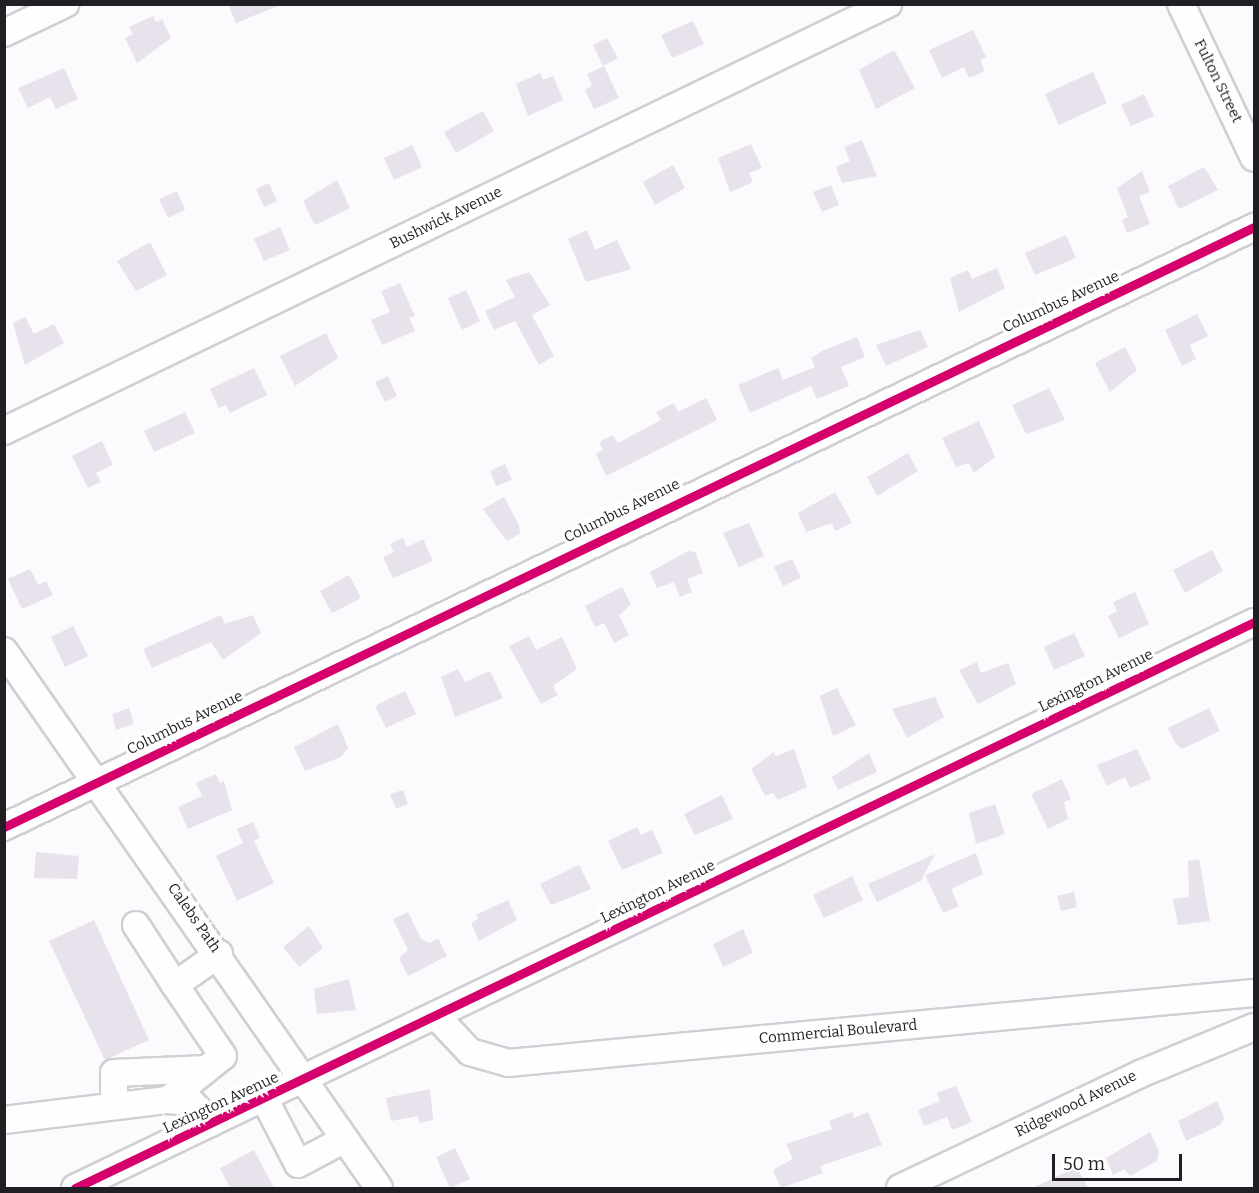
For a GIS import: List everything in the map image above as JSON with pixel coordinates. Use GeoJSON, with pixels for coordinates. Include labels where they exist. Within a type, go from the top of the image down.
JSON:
{"type":"FeatureCollection","features":[{"type":"Feature","properties":{"kind":"street"},"geometry":{"type":"LineString","coordinates":[[4,33],[64,4]]}},
{"type":"Feature","properties":{"kind":"street","name":"Bushwick Avenue"},"geometry":{"type":"LineString","coordinates":[[4,431],[888,4]]}},
{"type":"Feature","properties":{"kind":"street","name":"Fulton Street"},"geometry":{"type":"LineString","coordinates":[[1181,4],[1254,158]]}},
{"type":"Feature","properties":{"kind":"street","name":"Columbus Avenue"},"geometry":{"type":"LineString","coordinates":[[4,827],[1254,227]]}},
{"type":"Feature","properties":{"kind":"street","name":"Lexington Avenue"},"geometry":{"type":"LineString","coordinates":[[75,1188],[306,1080],[1254,622]]}},
{"type":"Feature","properties":{"kind":"street","name":"Calebs Path"},"geometry":{"type":"LineString","coordinates":[[4,651],[219,954],[379,1188]]}},
{"type":"Feature","properties":{"kind":"street"},"geometry":{"type":"LineString","coordinates":[[136,924],[223,1056],[168,1100]]}},
{"type":"Feature","properties":{"kind":"street"},"geometry":{"type":"LineString","coordinates":[[175,985],[219,954]]}},
{"type":"Feature","properties":{"kind":"street","name":"Commercial Boulevard"},"geometry":{"type":"LineString","coordinates":[[436,1017],[470,1052],[508,1062],[1254,993]]}},
{"type":"Feature","properties":{"kind":"street","name":"Ridgewood Avenue"},"geometry":{"type":"LineString","coordinates":[[900,1188],[1140,1074],[1254,1027]]}},
{"type":"Feature","properties":{"kind":"street"},"geometry":{"type":"LineString","coordinates":[[114,1106],[114,1073],[206,1069]]}},
{"type":"Feature","properties":{"kind":"street"},"geometry":{"type":"LineString","coordinates":[[264,1098],[298,1164],[345,1139]]}},
{"type":"Feature","properties":{"kind":"street"},"geometry":{"type":"LineString","coordinates":[[4,1120],[168,1100],[191,1102],[211,1123]]}},
{"type":"Feature","properties":{"kind":"building"},"geometry":{"type":"Polygon","coordinates":[[[228,4],[280,4],[280,5],[236,23],[228,4]]]}},
{"type":"Feature","properties":{"kind":"building"},"geometry":{"type":"Polygon","coordinates":[[[153,16],[156,22],[162,19],[171,38],[137,63],[125,38],[133,34],[129,27],[153,16]]]}},
{"type":"Feature","properties":{"kind":"building"},"geometry":{"type":"Polygon","coordinates":[[[693,21],[704,44],[672,58],[661,35],[693,21]]]}},
{"type":"Feature","properties":{"kind":"building"},"geometry":{"type":"Polygon","coordinates":[[[973,30],[986,57],[980,60],[985,71],[969,78],[964,67],[942,78],[929,50],[973,30]]]}},
{"type":"Feature","properties":{"kind":"building"},"geometry":{"type":"Polygon","coordinates":[[[607,38],[618,58],[603,66],[593,45],[607,38]]]}},
{"type":"Feature","properties":{"kind":"building"},"geometry":{"type":"Polygon","coordinates":[[[894,50],[915,88],[876,109],[859,70],[894,50]]]}},
{"type":"Feature","properties":{"kind":"building"},"geometry":{"type":"Polygon","coordinates":[[[604,66],[619,98],[594,109],[585,90],[592,85],[587,74],[604,66]]]}},
{"type":"Feature","properties":{"kind":"building"},"geometry":{"type":"Polygon","coordinates":[[[64,68],[78,99],[56,109],[50,97],[28,108],[18,88],[64,68]]]}},
{"type":"Feature","properties":{"kind":"building"},"geometry":{"type":"Polygon","coordinates":[[[1093,72],[1107,103],[1059,125],[1045,94],[1093,72]]]}},
{"type":"Feature","properties":{"kind":"building"},"geometry":{"type":"Polygon","coordinates":[[[540,73],[543,80],[553,76],[563,100],[528,116],[516,84],[540,73]]]}},
{"type":"Feature","properties":{"kind":"building"},"geometry":{"type":"Polygon","coordinates":[[[1144,94],[1154,116],[1131,126],[1121,105],[1144,94]]]}},
{"type":"Feature","properties":{"kind":"building"},"geometry":{"type":"Polygon","coordinates":[[[483,111],[494,131],[456,153],[444,132],[483,111]]]}},
{"type":"Feature","properties":{"kind":"building"},"geometry":{"type":"Polygon","coordinates":[[[862,140],[877,176],[842,183],[836,167],[850,161],[844,147],[862,140]]]}},
{"type":"Feature","properties":{"kind":"building"},"geometry":{"type":"Polygon","coordinates":[[[751,144],[762,168],[749,173],[753,182],[730,192],[718,158],[751,144]]]}},
{"type":"Feature","properties":{"kind":"building"},"geometry":{"type":"Polygon","coordinates":[[[412,145],[422,167],[394,180],[384,158],[412,145]]]}},
{"type":"Feature","properties":{"kind":"building"},"geometry":{"type":"Polygon","coordinates":[[[673,165],[685,188],[655,205],[643,182],[673,165]]]}},
{"type":"Feature","properties":{"kind":"building"},"geometry":{"type":"Polygon","coordinates":[[[1204,167],[1218,190],[1179,209],[1168,186],[1204,167]]]}},
{"type":"Feature","properties":{"kind":"building"},"geometry":{"type":"Polygon","coordinates":[[[1142,171],[1150,192],[1139,196],[1150,224],[1127,233],[1122,220],[1128,217],[1117,188],[1142,171]]]}},
{"type":"Feature","properties":{"kind":"building"},"geometry":{"type":"Polygon","coordinates":[[[337,180],[350,208],[315,225],[303,201],[337,180]]]}},
{"type":"Feature","properties":{"kind":"building"},"geometry":{"type":"Polygon","coordinates":[[[269,183],[277,201],[264,207],[256,189],[269,183]]]}},
{"type":"Feature","properties":{"kind":"building"},"geometry":{"type":"Polygon","coordinates":[[[831,185],[839,205],[822,212],[813,192],[831,185]]]}},
{"type":"Feature","properties":{"kind":"building"},"geometry":{"type":"Polygon","coordinates":[[[177,191],[185,210],[168,218],[159,199],[177,191]]]}},
{"type":"Feature","properties":{"kind":"building"},"geometry":{"type":"Polygon","coordinates":[[[280,227],[290,250],[264,261],[254,239],[280,227]]]}},
{"type":"Feature","properties":{"kind":"building"},"geometry":{"type":"Polygon","coordinates":[[[587,230],[595,250],[617,240],[631,269],[586,282],[568,239],[587,230]]]}},
{"type":"Feature","properties":{"kind":"building"},"geometry":{"type":"Polygon","coordinates":[[[1066,235],[1076,258],[1035,275],[1025,253],[1066,235]]]}},
{"type":"Feature","properties":{"kind":"building"},"geometry":{"type":"Polygon","coordinates":[[[150,242],[167,275],[136,291],[117,261],[150,242]]]}},
{"type":"Feature","properties":{"kind":"building"},"geometry":{"type":"Polygon","coordinates":[[[997,268],[1005,288],[959,312],[950,278],[968,270],[972,279],[997,268]]]}},
{"type":"Feature","properties":{"kind":"building"},"geometry":{"type":"Polygon","coordinates":[[[529,272],[550,305],[532,315],[554,356],[539,365],[515,321],[494,330],[485,311],[515,297],[506,280],[529,272]]]}},
{"type":"Feature","properties":{"kind":"building"},"geometry":{"type":"Polygon","coordinates":[[[400,283],[415,316],[409,318],[415,331],[382,345],[371,320],[390,312],[381,291],[400,283]]]}},
{"type":"Feature","properties":{"kind":"building"},"geometry":{"type":"Polygon","coordinates":[[[466,290],[480,321],[462,330],[448,298],[466,290]]]}},
{"type":"Feature","properties":{"kind":"building"},"geometry":{"type":"Polygon","coordinates":[[[1197,314],[1208,336],[1190,345],[1196,359],[1182,366],[1165,330],[1197,314]]]}},
{"type":"Feature","properties":{"kind":"building"},"geometry":{"type":"Polygon","coordinates":[[[25,317],[34,334],[54,324],[64,343],[25,365],[13,323],[25,317]]]}},
{"type":"Feature","properties":{"kind":"building"},"geometry":{"type":"Polygon","coordinates":[[[920,330],[928,347],[886,366],[876,345],[920,330]]]}},
{"type":"Feature","properties":{"kind":"building"},"geometry":{"type":"Polygon","coordinates":[[[326,333],[338,358],[295,386],[280,356],[326,333]]]}},
{"type":"Feature","properties":{"kind":"building"},"geometry":{"type":"Polygon","coordinates":[[[857,337],[865,357],[841,367],[849,386],[817,399],[811,386],[750,413],[738,385],[778,368],[783,380],[815,367],[811,358],[822,351],[857,337]]]}},
{"type":"Feature","properties":{"kind":"building"},"geometry":{"type":"Polygon","coordinates":[[[1125,347],[1137,370],[1110,392],[1095,363],[1125,347]]]}},
{"type":"Feature","properties":{"kind":"building"},"geometry":{"type":"Polygon","coordinates":[[[254,368],[267,395],[230,413],[226,405],[219,408],[210,389],[254,368]]]}},
{"type":"Feature","properties":{"kind":"building"},"geometry":{"type":"Polygon","coordinates":[[[388,376],[397,396],[385,402],[375,382],[388,376]]]}},
{"type":"Feature","properties":{"kind":"building"},"geometry":{"type":"Polygon","coordinates":[[[1049,388],[1065,420],[1026,434],[1012,405],[1049,388]]]}},
{"type":"Feature","properties":{"kind":"building"},"geometry":{"type":"Polygon","coordinates":[[[706,398],[717,420],[606,476],[596,454],[603,450],[599,442],[613,435],[618,443],[661,420],[656,412],[674,403],[678,412],[706,398]]]}},
{"type":"Feature","properties":{"kind":"building"},"geometry":{"type":"Polygon","coordinates":[[[185,412],[195,433],[154,452],[144,431],[185,412]]]}},
{"type":"Feature","properties":{"kind":"building"},"geometry":{"type":"Polygon","coordinates":[[[979,421],[995,457],[974,473],[969,463],[956,467],[942,438],[979,421]]]}},
{"type":"Feature","properties":{"kind":"building"},"geometry":{"type":"Polygon","coordinates":[[[102,441],[113,465],[96,473],[101,482],[88,488],[72,456],[102,441]]]}},
{"type":"Feature","properties":{"kind":"building"},"geometry":{"type":"Polygon","coordinates":[[[908,453],[918,471],[877,496],[867,477],[908,453]]]}},
{"type":"Feature","properties":{"kind":"building"},"geometry":{"type":"Polygon","coordinates":[[[505,464],[512,480],[496,486],[490,471],[505,464]]]}},
{"type":"Feature","properties":{"kind":"building"},"geometry":{"type":"Polygon","coordinates":[[[835,492],[852,523],[835,531],[832,523],[806,532],[798,513],[835,492]]]}},
{"type":"Feature","properties":{"kind":"building"},"geometry":{"type":"Polygon","coordinates":[[[504,497],[519,525],[520,534],[507,541],[483,509],[504,497]]]}},
{"type":"Feature","properties":{"kind":"building"},"geometry":{"type":"Polygon","coordinates":[[[749,523],[764,556],[739,567],[723,533],[749,523]]]}},
{"type":"Feature","properties":{"kind":"building"},"geometry":{"type":"Polygon","coordinates":[[[403,538],[407,547],[423,539],[433,561],[393,578],[383,557],[394,552],[390,544],[403,538]]]}},
{"type":"Feature","properties":{"kind":"building"},"geometry":{"type":"Polygon","coordinates":[[[1212,550],[1223,571],[1185,593],[1173,570],[1212,550]]]}},
{"type":"Feature","properties":{"kind":"building"},"geometry":{"type":"Polygon","coordinates":[[[688,551],[695,552],[703,573],[687,579],[692,592],[680,597],[674,582],[657,588],[650,572],[688,551]]]}},
{"type":"Feature","properties":{"kind":"building"},"geometry":{"type":"Polygon","coordinates":[[[792,559],[801,578],[783,586],[774,567],[792,559]]]}},
{"type":"Feature","properties":{"kind":"building"},"geometry":{"type":"Polygon","coordinates":[[[30,569],[38,585],[46,581],[53,595],[22,609],[8,579],[30,569]]]}},
{"type":"Feature","properties":{"kind":"building"},"geometry":{"type":"Polygon","coordinates":[[[349,575],[361,598],[332,613],[320,591],[349,575]]]}},
{"type":"Feature","properties":{"kind":"building"},"geometry":{"type":"Polygon","coordinates":[[[622,587],[631,604],[619,616],[629,635],[614,643],[604,623],[595,627],[585,606],[622,587]]]}},
{"type":"Feature","properties":{"kind":"building"},"geometry":{"type":"Polygon","coordinates":[[[1135,592],[1149,624],[1119,638],[1108,616],[1117,611],[1113,602],[1135,592]]]}},
{"type":"Feature","properties":{"kind":"building"},"geometry":{"type":"Polygon","coordinates":[[[221,615],[225,624],[253,615],[261,633],[223,660],[211,642],[152,668],[143,649],[221,615]]]}},
{"type":"Feature","properties":{"kind":"building"},"geometry":{"type":"Polygon","coordinates":[[[73,626],[88,656],[65,667],[51,637],[73,626]]]}},
{"type":"Feature","properties":{"kind":"building"},"geometry":{"type":"Polygon","coordinates":[[[1074,633],[1085,656],[1054,670],[1044,647],[1074,633]]]}},
{"type":"Feature","properties":{"kind":"building"},"geometry":{"type":"Polygon","coordinates":[[[529,636],[536,650],[562,637],[577,669],[553,686],[558,695],[541,704],[509,646],[529,636]]]}},
{"type":"Feature","properties":{"kind":"building"},"geometry":{"type":"Polygon","coordinates":[[[977,662],[981,673],[1008,663],[1016,684],[978,704],[959,670],[977,662]]]}},
{"type":"Feature","properties":{"kind":"building"},"geometry":{"type":"Polygon","coordinates":[[[458,669],[465,682],[490,671],[503,698],[455,717],[441,677],[458,669]]]}},
{"type":"Feature","properties":{"kind":"building"},"geometry":{"type":"Polygon","coordinates":[[[837,688],[856,725],[833,736],[820,696],[837,688]]]}},
{"type":"Feature","properties":{"kind":"building"},"geometry":{"type":"Polygon","coordinates":[[[405,691],[416,714],[386,728],[375,706],[405,691]]]}},
{"type":"Feature","properties":{"kind":"building"},"geometry":{"type":"Polygon","coordinates":[[[935,697],[944,717],[907,738],[892,709],[935,697]]]}},
{"type":"Feature","properties":{"kind":"building"},"geometry":{"type":"Polygon","coordinates":[[[129,708],[134,724],[116,730],[112,714],[129,708]]]}},
{"type":"Feature","properties":{"kind":"building"},"geometry":{"type":"Polygon","coordinates":[[[1209,708],[1220,731],[1182,749],[1175,743],[1168,728],[1209,708]]]}},
{"type":"Feature","properties":{"kind":"building"},"geometry":{"type":"Polygon","coordinates":[[[338,724],[348,748],[341,757],[305,771],[294,747],[338,724]]]}},
{"type":"Feature","properties":{"kind":"building"},"geometry":{"type":"Polygon","coordinates":[[[794,749],[807,787],[778,800],[773,793],[765,796],[751,769],[774,752],[776,756],[794,749]]]}},
{"type":"Feature","properties":{"kind":"building"},"geometry":{"type":"Polygon","coordinates":[[[1137,749],[1151,779],[1130,788],[1125,777],[1107,786],[1097,765],[1137,749]]]}},
{"type":"Feature","properties":{"kind":"building"},"geometry":{"type":"Polygon","coordinates":[[[869,753],[877,772],[838,790],[832,777],[869,753]]]}},
{"type":"Feature","properties":{"kind":"building"},"geometry":{"type":"Polygon","coordinates":[[[216,774],[220,783],[224,781],[232,810],[188,829],[178,807],[202,796],[196,783],[216,774]]]}},
{"type":"Feature","properties":{"kind":"building"},"geometry":{"type":"Polygon","coordinates":[[[1062,779],[1071,799],[1064,802],[1068,819],[1048,829],[1031,794],[1062,779]]]}},
{"type":"Feature","properties":{"kind":"building"},"geometry":{"type":"Polygon","coordinates":[[[403,790],[408,804],[396,809],[390,794],[403,790]]]}},
{"type":"Feature","properties":{"kind":"building"},"geometry":{"type":"Polygon","coordinates":[[[722,795],[733,819],[695,835],[684,814],[722,795]]]}},
{"type":"Feature","properties":{"kind":"building"},"geometry":{"type":"Polygon","coordinates":[[[995,804],[1005,834],[976,844],[969,813],[995,804]]]}},
{"type":"Feature","properties":{"kind":"building"},"geometry":{"type":"Polygon","coordinates":[[[253,822],[260,838],[254,841],[274,883],[237,901],[216,856],[243,843],[237,829],[253,822]]]}},
{"type":"Feature","properties":{"kind":"building"},"geometry":{"type":"Polygon","coordinates":[[[637,827],[641,835],[652,830],[663,853],[622,870],[608,841],[637,827]]]}},
{"type":"Feature","properties":{"kind":"building"},"geometry":{"type":"Polygon","coordinates":[[[36,852],[79,856],[77,879],[34,878],[36,852]]]}},
{"type":"Feature","properties":{"kind":"building"},"geometry":{"type":"Polygon","coordinates":[[[976,853],[983,874],[951,889],[959,906],[943,913],[925,875],[976,853]]]}},
{"type":"Feature","properties":{"kind":"building"},"geometry":{"type":"Polygon","coordinates":[[[935,854],[921,881],[877,902],[868,884],[935,854]]]}},
{"type":"Feature","properties":{"kind":"building"},"geometry":{"type":"Polygon","coordinates":[[[1199,859],[1210,921],[1178,925],[1173,899],[1189,897],[1188,861],[1199,859]]]}},
{"type":"Feature","properties":{"kind":"building"},"geometry":{"type":"Polygon","coordinates":[[[579,865],[591,889],[551,905],[540,884],[579,865]]]}},
{"type":"Feature","properties":{"kind":"building"},"geometry":{"type":"Polygon","coordinates":[[[852,876],[863,900],[824,918],[813,895],[852,876]]]}},
{"type":"Feature","properties":{"kind":"building"},"geometry":{"type":"Polygon","coordinates":[[[1074,892],[1077,907],[1061,911],[1057,896],[1074,892]]]}},
{"type":"Feature","properties":{"kind":"building"},"geometry":{"type":"Polygon","coordinates":[[[508,900],[517,920],[479,941],[471,923],[478,919],[476,915],[508,900]]]}},
{"type":"Feature","properties":{"kind":"building"},"geometry":{"type":"Polygon","coordinates":[[[408,912],[421,939],[430,943],[438,938],[447,956],[408,976],[399,958],[408,950],[393,919],[408,912]]]}},
{"type":"Feature","properties":{"kind":"building"},"geometry":{"type":"Polygon","coordinates":[[[94,920],[149,1040],[105,1060],[49,941],[94,920]]]}},
{"type":"Feature","properties":{"kind":"building"},"geometry":{"type":"Polygon","coordinates":[[[309,926],[323,948],[299,967],[283,947],[309,926]]]}},
{"type":"Feature","properties":{"kind":"building"},"geometry":{"type":"Polygon","coordinates":[[[743,929],[753,953],[723,967],[713,944],[743,929]]]}},
{"type":"Feature","properties":{"kind":"building"},"geometry":{"type":"Polygon","coordinates":[[[349,979],[356,1010],[317,1014],[314,989],[349,979]]]}},
{"type":"Feature","properties":{"kind":"building"},"geometry":{"type":"Polygon","coordinates":[[[956,1086],[972,1122],[952,1130],[947,1117],[924,1126],[918,1110],[940,1101],[937,1093],[956,1086]]]}},
{"type":"Feature","properties":{"kind":"building"},"geometry":{"type":"Polygon","coordinates":[[[430,1089],[433,1120],[419,1123],[418,1116],[391,1121],[386,1098],[430,1089]]]}},
{"type":"Feature","properties":{"kind":"building"},"geometry":{"type":"Polygon","coordinates":[[[1217,1101],[1224,1118],[1220,1125],[1186,1141],[1178,1121],[1217,1101]]]}},
{"type":"Feature","properties":{"kind":"building"},"geometry":{"type":"Polygon","coordinates":[[[852,1112],[854,1118],[868,1112],[882,1145],[820,1166],[823,1173],[781,1188],[773,1170],[793,1159],[786,1144],[832,1129],[829,1121],[852,1112]]]}},
{"type":"Feature","properties":{"kind":"building"},"geometry":{"type":"Polygon","coordinates":[[[1150,1132],[1159,1151],[1157,1161],[1130,1176],[1124,1169],[1113,1175],[1106,1158],[1150,1132]]]}},
{"type":"Feature","properties":{"kind":"building"},"geometry":{"type":"Polygon","coordinates":[[[455,1148],[470,1179],[450,1188],[436,1157],[455,1148]]]}},
{"type":"Feature","properties":{"kind":"building"},"geometry":{"type":"Polygon","coordinates":[[[254,1150],[274,1188],[230,1188],[220,1168],[254,1150]]]}},
{"type":"Feature","properties":{"kind":"building"},"geometry":{"type":"Polygon","coordinates":[[[1077,1167],[1088,1188],[1032,1188],[1077,1167]]]}},
{"type":"Feature","properties":{"kind":"cycle path"},"geometry":{"type":"LineString","coordinates":[[4,827],[1254,227]]}},
{"type":"Feature","properties":{"kind":"cycle path"},"geometry":{"type":"LineString","coordinates":[[75,1188],[1254,622]]}}]}
